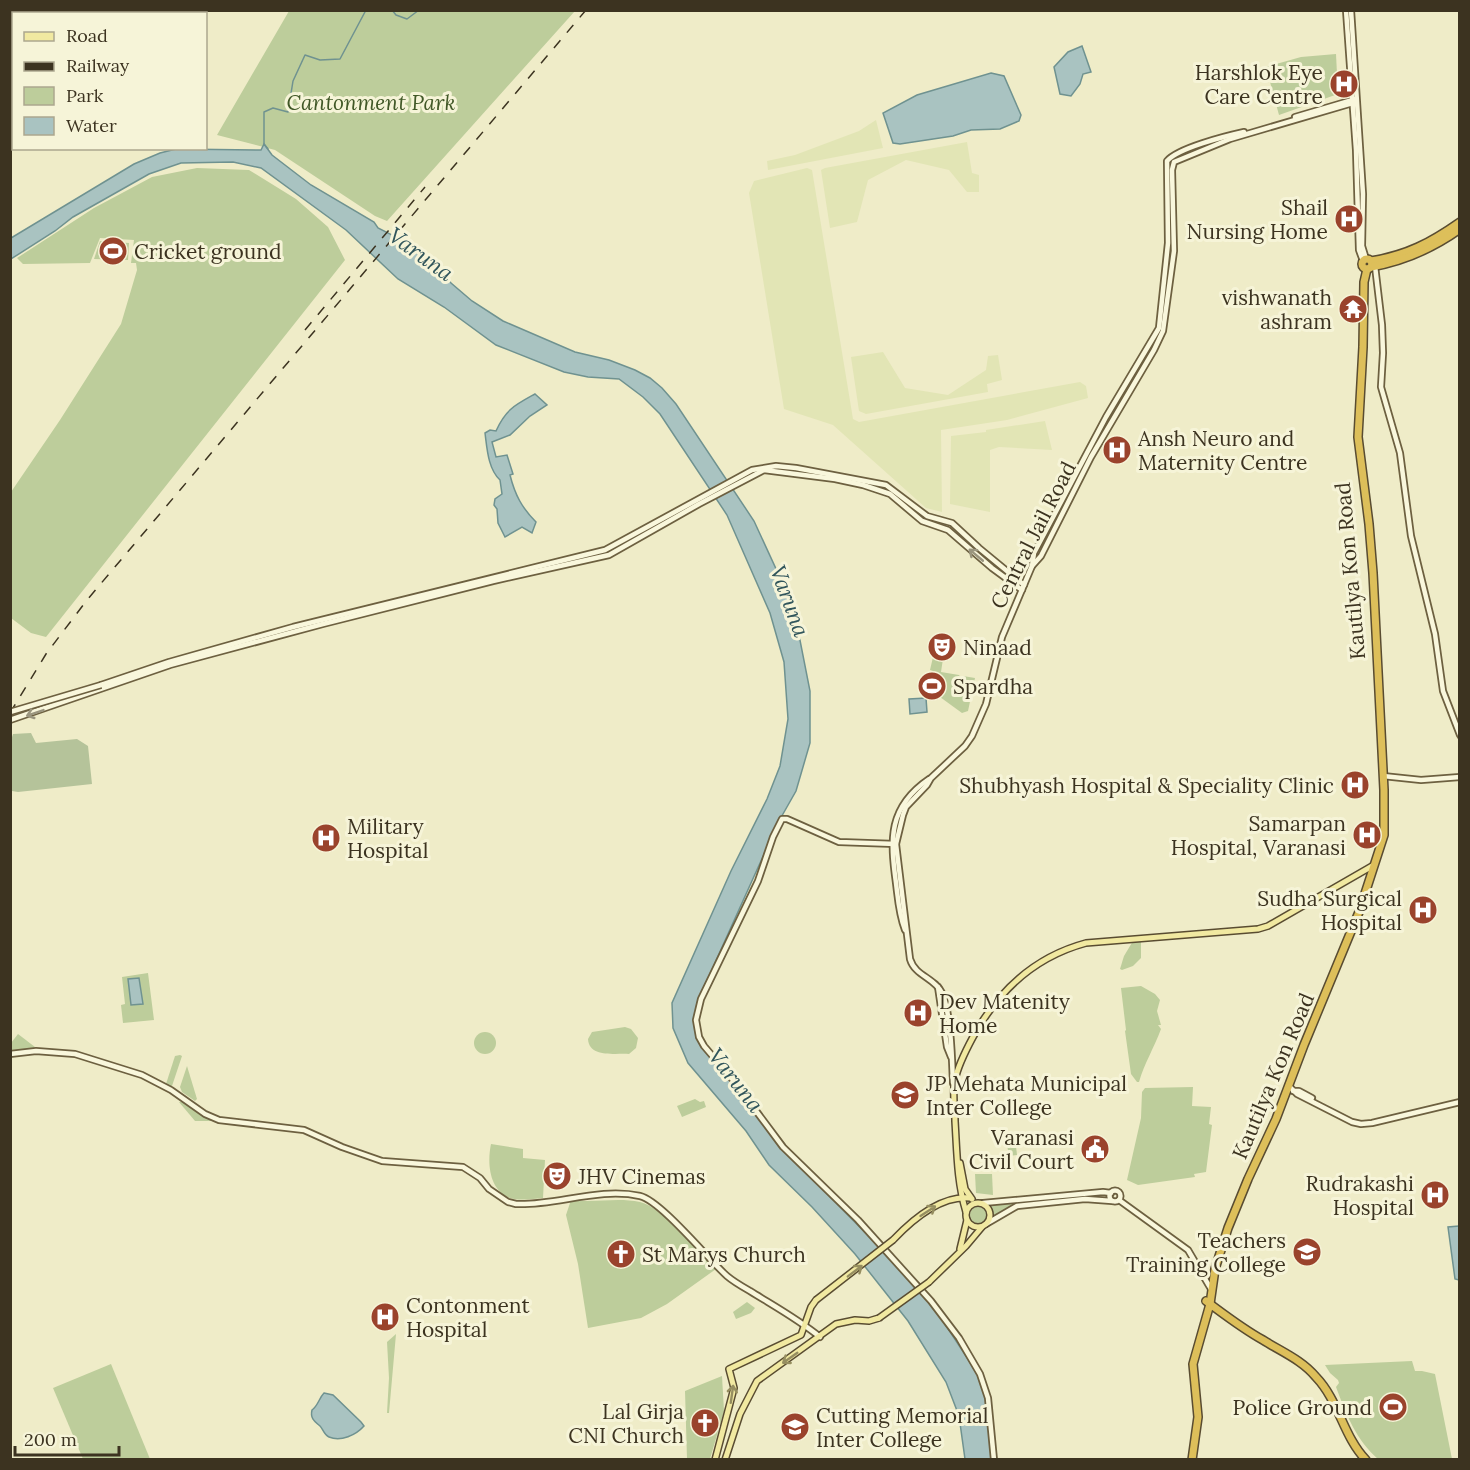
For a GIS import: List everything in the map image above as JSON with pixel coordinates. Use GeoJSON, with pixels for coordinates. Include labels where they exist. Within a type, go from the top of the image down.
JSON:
{"type":"FeatureCollection","features":[{"type":"Feature","properties":{"kind":"highway"},"geometry":{"type":"LineString","coordinates":[[1368,264],[1410,252],[1427,244],[1460,222]]}},
{"type":"Feature","properties":{"kind":"highway"},"geometry":{"type":"LineString","coordinates":[[1368,264],[1418,254],[1441,243],[1460,229]]}},
{"type":"Feature","properties":{"kind":"highway","name":"Kautilya Kon Road"},"geometry":{"type":"LineString","coordinates":[[1190,1460],[1198,1417],[1193,1364],[1228,1228],[1291,1088],[1359,912],[1384,835],[1383,776],[1369,524],[1358,437],[1364,282],[1368,264]]}},
{"type":"Feature","properties":{"kind":"highway","name":"Kautilya Kon Road"},"geometry":{"type":"LineString","coordinates":[[1368,264],[1361,279],[1360,347],[1355,424],[1356,455],[1368,556],[1381,790],[1381,832],[1374,867]]}},
{"type":"Feature","properties":{"kind":"highway"},"geometry":{"type":"LineString","coordinates":[[1208,1300],[1222,1314],[1291,1356],[1316,1376],[1330,1395],[1353,1443],[1366,1460]]}},
{"type":"Feature","properties":{"kind":"main road"},"geometry":{"type":"LineString","coordinates":[[958,1253],[964,1240],[967,1220],[958,1180],[954,1086],[966,1051],[985,1015],[1007,988],[1044,959],[1067,948],[1086,943],[1258,929],[1268,926],[1374,867]]}},
{"type":"Feature","properties":{"kind":"main road"},"geometry":{"type":"LineString","coordinates":[[957,1156],[963,1182],[970,1198]]}},
{"type":"Feature","properties":{"kind":"main road"},"geometry":{"type":"LineString","coordinates":[[715,1460],[734,1388],[729,1369],[801,1335],[810,1307],[816,1300],[893,1240],[905,1227],[931,1209],[962,1197],[970,1198],[989,1208],[991,1215],[984,1226],[929,1282],[879,1318],[836,1324],[757,1381],[740,1414],[725,1460]]}},
{"type":"Feature","properties":{"kind":"main road"},"geometry":{"type":"LineString","coordinates":[[966,1212],[970,1205],[980,1203]]}},
{"type":"Feature","properties":{"kind":"main road"},"geometry":{"type":"LineString","coordinates":[[967,1220],[972,1225],[984,1226]]}},
{"type":"Feature","properties":{"kind":"street"},"geometry":{"type":"LineString","coordinates":[[1348,10],[1357,159],[1359,250],[1368,264],[1382,325],[1381,387],[1400,453],[1410,536],[1435,634],[1443,691],[1460,735]]}},
{"type":"Feature","properties":{"kind":"street","name":"Central Jail Road"},"geometry":{"type":"LineString","coordinates":[[954,1086],[938,987],[912,966],[907,932],[901,916],[894,824],[902,804],[965,746],[982,715],[1002,637],[1032,566],[1041,556],[1091,457],[1163,331],[1174,251],[1172,170],[1174,162],[1230,139],[1354,101]]}},
{"type":"Feature","properties":{"kind":"street"},"geometry":{"type":"LineString","coordinates":[[10,712],[169,664],[493,581],[609,555],[697,502],[753,472],[776,466],[886,485],[927,516],[952,523],[1023,588]]}},
{"type":"Feature","properties":{"kind":"street"},"geometry":{"type":"LineString","coordinates":[[10,720],[169,664]]}},
{"type":"Feature","properties":{"kind":"street"},"geometry":{"type":"LineString","coordinates":[[1383,776],[1421,780],[1460,777]]}},
{"type":"Feature","properties":{"kind":"street"},"geometry":{"type":"LineString","coordinates":[[894,844],[839,842],[787,819],[782,819],[773,837],[758,881],[701,999],[696,1017],[697,1026],[704,1046],[733,1080],[783,1147],[858,1220],[931,1301],[959,1338],[980,1374],[988,1398],[994,1460]]}},
{"type":"Feature","properties":{"kind":"street"},"geometry":{"type":"LineString","coordinates":[[10,1054],[36,1051],[75,1054],[142,1075],[219,1120],[304,1130],[382,1161],[463,1167],[480,1178],[489,1189],[508,1202],[516,1204],[583,1195],[643,1197],[673,1220],[730,1279],[805,1324],[819,1337]]}},
{"type":"Feature","properties":{"kind":"street"},"geometry":{"type":"LineString","coordinates":[[1291,1088],[1346,1117],[1361,1121],[1460,1100]]}},
{"type":"Feature","properties":{"kind":"street"},"geometry":{"type":"LineString","coordinates":[[980,1203],[1115,1191],[1120,1193],[1119,1200]]}},
{"type":"Feature","properties":{"kind":"street"},"geometry":{"type":"LineString","coordinates":[[1111,1193],[1112,1201]]}},
{"type":"Feature","properties":{"kind":"street"},"geometry":{"type":"LineString","coordinates":[[984,1226],[1017,1206],[1085,1199],[1119,1200],[1188,1250],[1208,1300]]}},
{"type":"Feature","properties":{"kind":"green space","name":"Cantonment Park"},"geometry":{"type":"Polygon","coordinates":[[[289,11],[575,11],[387,221],[375,216],[275,150],[217,135],[289,11]]]}},
{"type":"Feature","properties":{"kind":"green space"},"geometry":{"type":"Polygon","coordinates":[[[1336,54],[1338,94],[1279,115],[1266,67],[1301,57],[1336,54]]]}},
{"type":"Feature","properties":{"kind":"green space"},"geometry":{"type":"Polygon","coordinates":[[[876,120],[883,148],[768,170],[767,161],[795,155],[859,131],[876,120]]]}},
{"type":"Feature","properties":{"kind":"green space"},"geometry":{"type":"Polygon","coordinates":[[[967,142],[972,173],[979,175],[979,192],[967,192],[949,170],[906,160],[868,180],[857,222],[830,228],[821,170],[967,142]]]}},
{"type":"Feature","properties":{"kind":"green space"},"geometry":{"type":"Polygon","coordinates":[[[197,168],[249,170],[296,199],[328,227],[345,260],[46,637],[31,633],[11,618],[11,492],[121,324],[137,270],[136,263],[131,263],[134,240],[100,238],[90,263],[23,264],[17,258],[94,208],[152,177],[197,168]]]}},
{"type":"Feature","properties":{"kind":"green space"},"geometry":{"type":"Polygon","coordinates":[[[807,168],[812,170],[853,419],[859,422],[1080,382],[1086,386],[1088,398],[1007,420],[941,430],[942,512],[926,508],[833,425],[784,409],[749,193],[754,181],[807,168]]]}},
{"type":"Feature","properties":{"kind":"green space","name":"Cricket ground"},"geometry":{"type":"Polygon","coordinates":[[[100,241],[129,243],[128,260],[94,259],[100,241]]]}},
{"type":"Feature","properties":{"kind":"green space"},"geometry":{"type":"Polygon","coordinates":[[[883,352],[905,388],[948,395],[986,370],[988,356],[998,355],[1002,380],[987,384],[988,392],[866,414],[859,411],[851,357],[883,352]]]}},
{"type":"Feature","properties":{"kind":"green space"},"geometry":{"type":"Polygon","coordinates":[[[1045,421],[1052,450],[999,447],[990,450],[990,512],[950,504],[951,436],[1045,421]]]}},
{"type":"Feature","properties":{"kind":"green space"},"geometry":{"type":"Polygon","coordinates":[[[944,652],[941,672],[959,675],[961,678],[963,676],[975,678],[968,711],[962,713],[940,697],[939,673],[930,670],[934,653],[944,652]]]}},
{"type":"Feature","properties":{"kind":"green space","name":"Spardha"},"geometry":{"type":"Polygon","coordinates":[[[925,678],[936,678],[938,695],[927,695],[925,678]]]}},
{"type":"Feature","properties":{"kind":"green space"},"geometry":{"type":"Polygon","coordinates":[[[31,733],[36,743],[77,739],[88,746],[92,784],[12,791],[11,740],[13,734],[31,733]]]}},
{"type":"Feature","properties":{"kind":"green space"},"geometry":{"type":"Polygon","coordinates":[[[1133,941],[1141,942],[1141,958],[1133,966],[1122,970],[1120,969],[1124,956],[1133,941]]]}},
{"type":"Feature","properties":{"kind":"green space"},"geometry":{"type":"Polygon","coordinates":[[[148,973],[154,1020],[123,1023],[121,1005],[125,1004],[122,977],[148,973]]]}},
{"type":"Feature","properties":{"kind":"green space"},"geometry":{"type":"Polygon","coordinates":[[[1141,986],[1155,994],[1160,1000],[1157,1011],[1161,1025],[1158,1025],[1161,1029],[1139,1082],[1137,1082],[1131,1074],[1121,988],[1141,986]]]}},
{"type":"Feature","properties":{"kind":"green space"},"geometry":{"type":"Polygon","coordinates":[[[625,1027],[631,1029],[638,1038],[636,1048],[629,1054],[598,1052],[589,1045],[588,1039],[592,1032],[625,1027]]]}},
{"type":"Feature","properties":{"kind":"green space"},"geometry":{"type":"Polygon","coordinates":[[[485,1032],[493,1035],[496,1043],[493,1051],[485,1054],[477,1051],[474,1043],[477,1035],[485,1032]]]}},
{"type":"Feature","properties":{"kind":"green space"},"geometry":{"type":"Polygon","coordinates":[[[18,1034],[35,1047],[11,1052],[11,1043],[18,1034]]]}},
{"type":"Feature","properties":{"kind":"green space"},"geometry":{"type":"Polygon","coordinates":[[[175,1056],[182,1056],[172,1086],[169,1086],[166,1084],[175,1056]]]}},
{"type":"Feature","properties":{"kind":"green space"},"geometry":{"type":"Polygon","coordinates":[[[187,1066],[197,1099],[195,1101],[182,1092],[180,1087],[187,1066]]]}},
{"type":"Feature","properties":{"kind":"green space"},"geometry":{"type":"Polygon","coordinates":[[[1193,1087],[1192,1106],[1211,1107],[1209,1124],[1212,1125],[1206,1172],[1194,1174],[1195,1177],[1138,1185],[1127,1180],[1141,1118],[1142,1092],[1145,1088],[1193,1087]]]}},
{"type":"Feature","properties":{"kind":"green space"},"geometry":{"type":"Polygon","coordinates":[[[695,1099],[700,1102],[704,1101],[706,1107],[682,1117],[677,1106],[695,1099]]]}},
{"type":"Feature","properties":{"kind":"green space"},"geometry":{"type":"Polygon","coordinates":[[[179,1102],[182,1102],[213,1121],[195,1121],[179,1102]]]}},
{"type":"Feature","properties":{"kind":"green space"},"geometry":{"type":"Polygon","coordinates":[[[1015,1137],[1017,1155],[1009,1156],[1006,1139],[1015,1137]]]}},
{"type":"Feature","properties":{"kind":"green space"},"geometry":{"type":"Polygon","coordinates":[[[491,1144],[523,1149],[523,1158],[545,1160],[543,1198],[514,1199],[498,1189],[491,1175],[489,1159],[491,1144]]]}},
{"type":"Feature","properties":{"kind":"green space"},"geometry":{"type":"Polygon","coordinates":[[[975,1174],[992,1174],[993,1195],[976,1193],[975,1174]]]}},
{"type":"Feature","properties":{"kind":"green space"},"geometry":{"type":"Polygon","coordinates":[[[571,1200],[632,1201],[649,1206],[670,1221],[716,1269],[667,1304],[641,1318],[588,1328],[578,1264],[566,1215],[571,1200]]]}},
{"type":"Feature","properties":{"kind":"green space"},"geometry":{"type":"Polygon","coordinates":[[[1016,1203],[993,1217],[989,1205],[1016,1203]]]}},
{"type":"Feature","properties":{"kind":"green space"},"geometry":{"type":"Polygon","coordinates":[[[979,1206],[985,1209],[988,1215],[985,1221],[979,1224],[973,1221],[970,1215],[973,1209],[979,1206]]]}},
{"type":"Feature","properties":{"kind":"green space"},"geometry":{"type":"Polygon","coordinates":[[[747,1302],[755,1308],[751,1313],[736,1319],[733,1312],[747,1302]]]}},
{"type":"Feature","properties":{"kind":"green space"},"geometry":{"type":"Polygon","coordinates":[[[396,1334],[389,1413],[387,1413],[389,1378],[387,1342],[396,1334]]]}},
{"type":"Feature","properties":{"kind":"green space","name":"Police Ground"},"geometry":{"type":"Polygon","coordinates":[[[1412,1361],[1415,1371],[1435,1374],[1452,1459],[1378,1459],[1370,1452],[1352,1426],[1336,1387],[1338,1380],[1325,1365],[1412,1361]]]}},
{"type":"Feature","properties":{"kind":"green space"},"geometry":{"type":"Polygon","coordinates":[[[111,1364],[150,1459],[83,1459],[53,1388],[111,1364]]]}},
{"type":"Feature","properties":{"kind":"green space"},"geometry":{"type":"Polygon","coordinates":[[[722,1376],[724,1411],[710,1459],[687,1459],[685,1391],[722,1376]]]}},
{"type":"Feature","properties":{"kind":"water"},"geometry":{"type":"Polygon","coordinates":[[[1082,46],[1091,72],[1083,74],[1080,84],[1071,96],[1060,94],[1054,67],[1068,52],[1082,46]]]}},
{"type":"Feature","properties":{"kind":"water"},"geometry":{"type":"Polygon","coordinates":[[[991,73],[1004,76],[1021,115],[1019,121],[1000,129],[971,130],[953,136],[900,144],[893,143],[883,113],[917,95],[991,73]]]}},
{"type":"Feature","properties":{"kind":"water"},"geometry":{"type":"Polygon","coordinates":[[[264,144],[272,155],[311,185],[374,222],[378,228],[404,241],[421,257],[441,270],[451,283],[472,301],[503,321],[575,352],[609,360],[650,378],[676,404],[754,521],[783,584],[797,625],[810,691],[810,743],[796,791],[779,821],[700,996],[696,1026],[700,1043],[731,1076],[807,1173],[926,1295],[981,1379],[992,1419],[995,1459],[965,1459],[959,1416],[946,1382],[908,1321],[855,1254],[769,1165],[746,1131],[688,1063],[673,1028],[672,1003],[731,871],[767,799],[780,766],[788,719],[784,662],[770,613],[727,515],[660,414],[643,397],[619,379],[588,377],[564,372],[496,345],[444,307],[398,279],[346,230],[261,168],[233,162],[181,163],[149,174],[73,217],[11,259],[11,238],[134,164],[172,150],[261,150],[264,144]]]}},
{"type":"Feature","properties":{"kind":"water"},"geometry":{"type":"Polygon","coordinates":[[[535,394],[547,405],[530,416],[510,435],[492,442],[496,457],[507,455],[513,474],[510,475],[517,495],[536,522],[532,533],[522,527],[505,537],[498,523],[497,509],[494,505],[495,499],[502,494],[500,480],[493,470],[487,452],[485,433],[490,430],[496,431],[512,408],[535,394]]]}},
{"type":"Feature","properties":{"kind":"water"},"geometry":{"type":"Polygon","coordinates":[[[926,698],[927,712],[910,714],[909,699],[926,698]]]}},
{"type":"Feature","properties":{"kind":"water"},"geometry":{"type":"Polygon","coordinates":[[[139,978],[143,1004],[131,1005],[128,979],[139,978]]]}},
{"type":"Feature","properties":{"kind":"water"},"geometry":{"type":"Polygon","coordinates":[[[1460,1226],[1459,1280],[1455,1279],[1448,1227],[1460,1226]]]}},
{"type":"Feature","properties":{"kind":"water"},"geometry":{"type":"Polygon","coordinates":[[[324,1393],[333,1395],[364,1426],[353,1435],[343,1438],[327,1436],[312,1415],[312,1410],[324,1393]]]}},
{"type":"Feature","properties":{"kind":"waterway"},"geometry":{"type":"LineString","coordinates":[[268,149],[264,144],[264,112],[273,108],[288,112],[293,81],[305,55],[320,60],[340,59],[366,10]]}},
{"type":"Feature","properties":{"kind":"waterway"},"geometry":{"type":"LineString","coordinates":[[392,10],[396,15],[407,19],[419,10]]}},
{"type":"Feature","properties":{"kind":"railway"},"geometry":{"type":"LineString","coordinates":[[10,713],[46,654],[87,600],[586,10]]}},
{"type":"Feature","properties":{"kind":"railway"},"geometry":{"type":"LineString","coordinates":[[305,330],[425,187]]}},
{"type":"Feature","properties":{"kind":"place","name":"Harshlok Eye Care Centre"},"geometry":{"type":"Point","coordinates":[1344,84]}},
{"type":"Feature","properties":{"kind":"place","name":"Shail Nursing Home"},"geometry":{"type":"Point","coordinates":[1349,219]}},
{"type":"Feature","properties":{"kind":"place","name":"Cricket ground"},"geometry":{"type":"Point","coordinates":[113,251]}},
{"type":"Feature","properties":{"kind":"place","name":"vishwanath ashram"},"geometry":{"type":"Point","coordinates":[1353,309]}},
{"type":"Feature","properties":{"kind":"place","name":"Ansh Neuro and Maternity Centre"},"geometry":{"type":"Point","coordinates":[1117,450]}},
{"type":"Feature","properties":{"kind":"place","name":"Ninaad"},"geometry":{"type":"Point","coordinates":[942,647]}},
{"type":"Feature","properties":{"kind":"place","name":"Spardha"},"geometry":{"type":"Point","coordinates":[932,686]}},
{"type":"Feature","properties":{"kind":"place","name":"Shubhyash Hospital & Speciality Clinic"},"geometry":{"type":"Point","coordinates":[1355,785]}},
{"type":"Feature","properties":{"kind":"place","name":"Samarpan Hospital, Varanasi"},"geometry":{"type":"Point","coordinates":[1367,835]}},
{"type":"Feature","properties":{"kind":"place","name":"Military Hospital"},"geometry":{"type":"Point","coordinates":[326,838]}},
{"type":"Feature","properties":{"kind":"place","name":"Sudha Surgical Hospital"},"geometry":{"type":"Point","coordinates":[1423,910]}},
{"type":"Feature","properties":{"kind":"place","name":"Dev Matenity Home"},"geometry":{"type":"Point","coordinates":[918,1013]}},
{"type":"Feature","properties":{"kind":"place","name":"JP Mehata Municipal Inter College"},"geometry":{"type":"Point","coordinates":[905,1095]}},
{"type":"Feature","properties":{"kind":"place","name":"Varanasi Civil Court"},"geometry":{"type":"Point","coordinates":[1095,1149]}},
{"type":"Feature","properties":{"kind":"place","name":"JHV Cinemas"},"geometry":{"type":"Point","coordinates":[557,1176]}},
{"type":"Feature","properties":{"kind":"place","name":"Rudrakashi Hospital"},"geometry":{"type":"Point","coordinates":[1435,1195]}},
{"type":"Feature","properties":{"kind":"place","name":"Teachers Training College"},"geometry":{"type":"Point","coordinates":[1307,1252]}},
{"type":"Feature","properties":{"kind":"place","name":"St Marys Church"},"geometry":{"type":"Point","coordinates":[621,1254]}},
{"type":"Feature","properties":{"kind":"place","name":"Contonment Hospital"},"geometry":{"type":"Point","coordinates":[385,1317]}},
{"type":"Feature","properties":{"kind":"place","name":"Police Ground"},"geometry":{"type":"Point","coordinates":[1393,1407]}},
{"type":"Feature","properties":{"kind":"place","name":"Lal Girja CNI Church"},"geometry":{"type":"Point","coordinates":[705,1423]}},
{"type":"Feature","properties":{"kind":"place","name":"Cutting Memorial Inter College"},"geometry":{"type":"Point","coordinates":[795,1427]}},
{"type":"Feature","properties":{"kind":"water label","name":"Varuna"},"geometry":{"type":"Point","coordinates":[421,254]}},
{"type":"Feature","properties":{"kind":"water label","name":"Varuna"},"geometry":{"type":"Point","coordinates":[790,601]}},
{"type":"Feature","properties":{"kind":"water label","name":"Varuna"},"geometry":{"type":"Point","coordinates":[736,1080]}}]}
